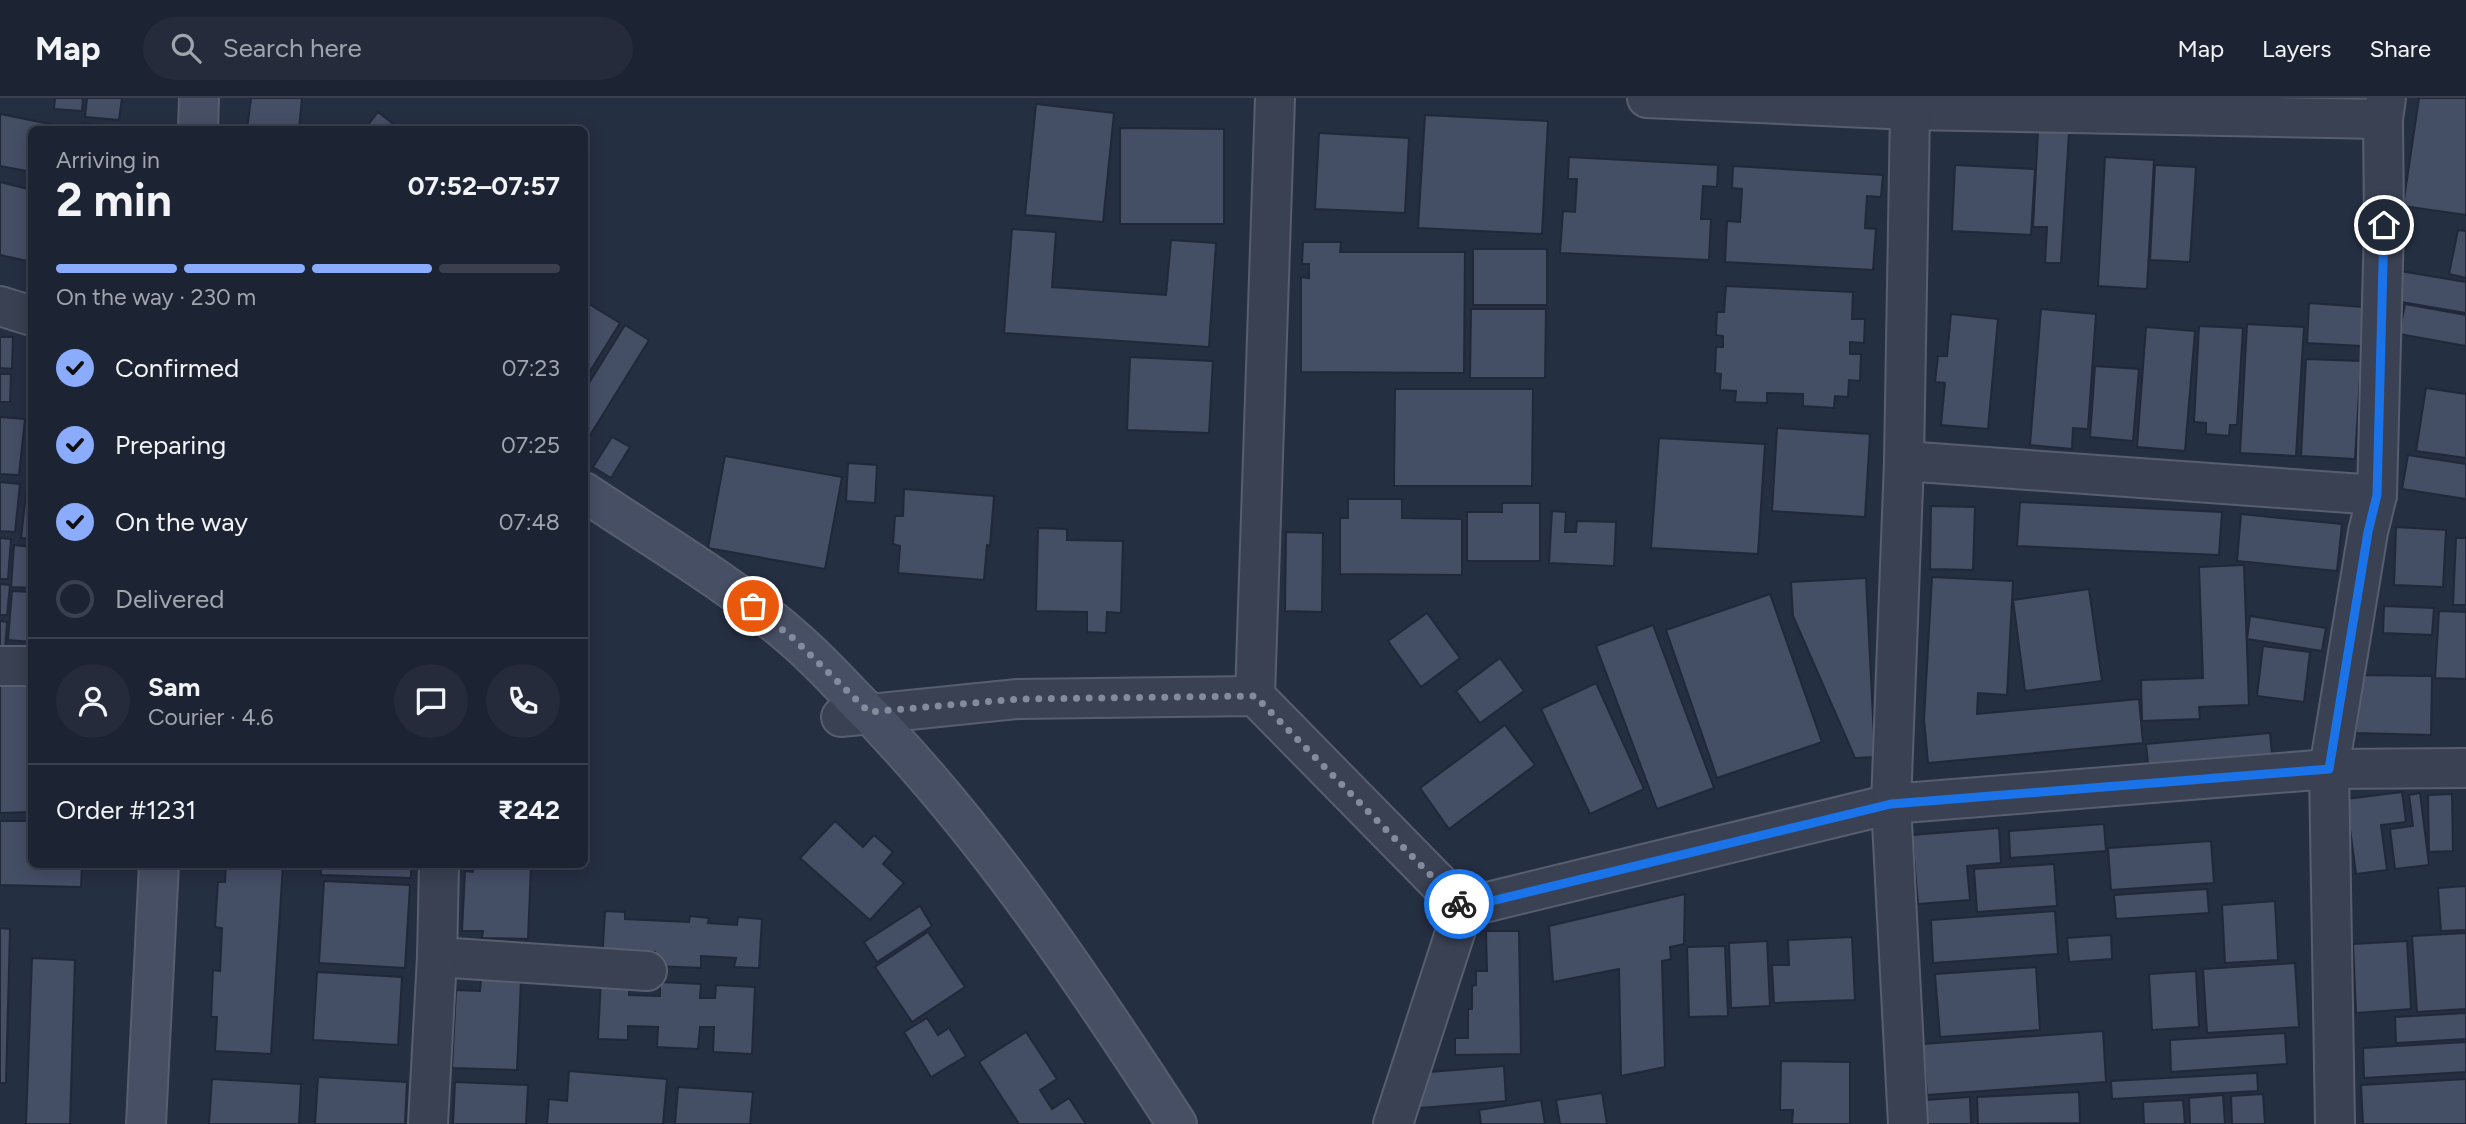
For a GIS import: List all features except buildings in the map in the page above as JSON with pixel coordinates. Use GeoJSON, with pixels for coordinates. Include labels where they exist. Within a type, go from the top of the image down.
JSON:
{"type":"FeatureCollection","features":[{"type":"Feature","properties":{"kind":"street"},"geometry":{"type":"LineString","coordinates":[[198,126],[199,98]]}},
{"type":"Feature","properties":{"kind":"street"},"geometry":{"type":"LineString","coordinates":[[1255,696],[1275,98]]}},
{"type":"Feature","properties":{"kind":"street"},"geometry":{"type":"LineString","coordinates":[[1647,98],[2385,109],[2377,495],[2368,532],[2329,769],[2335,1124]]}},
{"type":"Feature","properties":{"kind":"street"},"geometry":{"type":"LineString","coordinates":[[1908,1124],[1891,804],[1904,461],[1911,104]]}},
{"type":"Feature","properties":{"kind":"street"},"geometry":{"type":"LineString","coordinates":[[0,306],[28,315]]}},
{"type":"Feature","properties":{"kind":"street"},"geometry":{"type":"LineString","coordinates":[[1904,461],[2377,495]]}},
{"type":"Feature","properties":{"kind":"street"},"geometry":{"type":"LineString","coordinates":[[588,495],[753,606],[794,639],[855,714],[1005,914],[1077,1014],[1146,1124]]}},
{"type":"Feature","properties":{"kind":"street"},"geometry":{"type":"LineString","coordinates":[[588,523],[742,626],[917,763],[977,836],[1109,1019],[1177,1124]]}},
{"type":"Feature","properties":{"kind":"street"},"geometry":{"type":"LineString","coordinates":[[0,666],[28,666]]}},
{"type":"Feature","properties":{"kind":"street"},"geometry":{"type":"LineString","coordinates":[[855,714],[1018,699],[1255,696],[1463,908]]}},
{"type":"Feature","properties":{"kind":"street"},"geometry":{"type":"LineString","coordinates":[[1463,908],[1891,804],[2329,769],[2466,768]]}},
{"type":"Feature","properties":{"kind":"street"},"geometry":{"type":"LineString","coordinates":[[146,1124],[159,868]]}},
{"type":"Feature","properties":{"kind":"street"},"geometry":{"type":"LineString","coordinates":[[428,1124],[439,868]]}},
{"type":"Feature","properties":{"kind":"street"},"geometry":{"type":"LineString","coordinates":[[1393,1124],[1463,908]]}},
{"type":"Feature","properties":{"kind":"street"},"geometry":{"type":"LineString","coordinates":[[437,957],[647,971]]}},
{"type":"Feature","properties":{"kind":"way so far"},"geometry":{"type":"LineString","coordinates":[[753,606],[794,639],[869,712],[1018,699],[1255,696],[1459,904]]}},
{"type":"Feature","properties":{"kind":"route"},"geometry":{"type":"LineString","coordinates":[[1459,904],[1463,908],[1891,804],[2329,769],[2368,532],[2377,495],[2384,225]]}}]}
